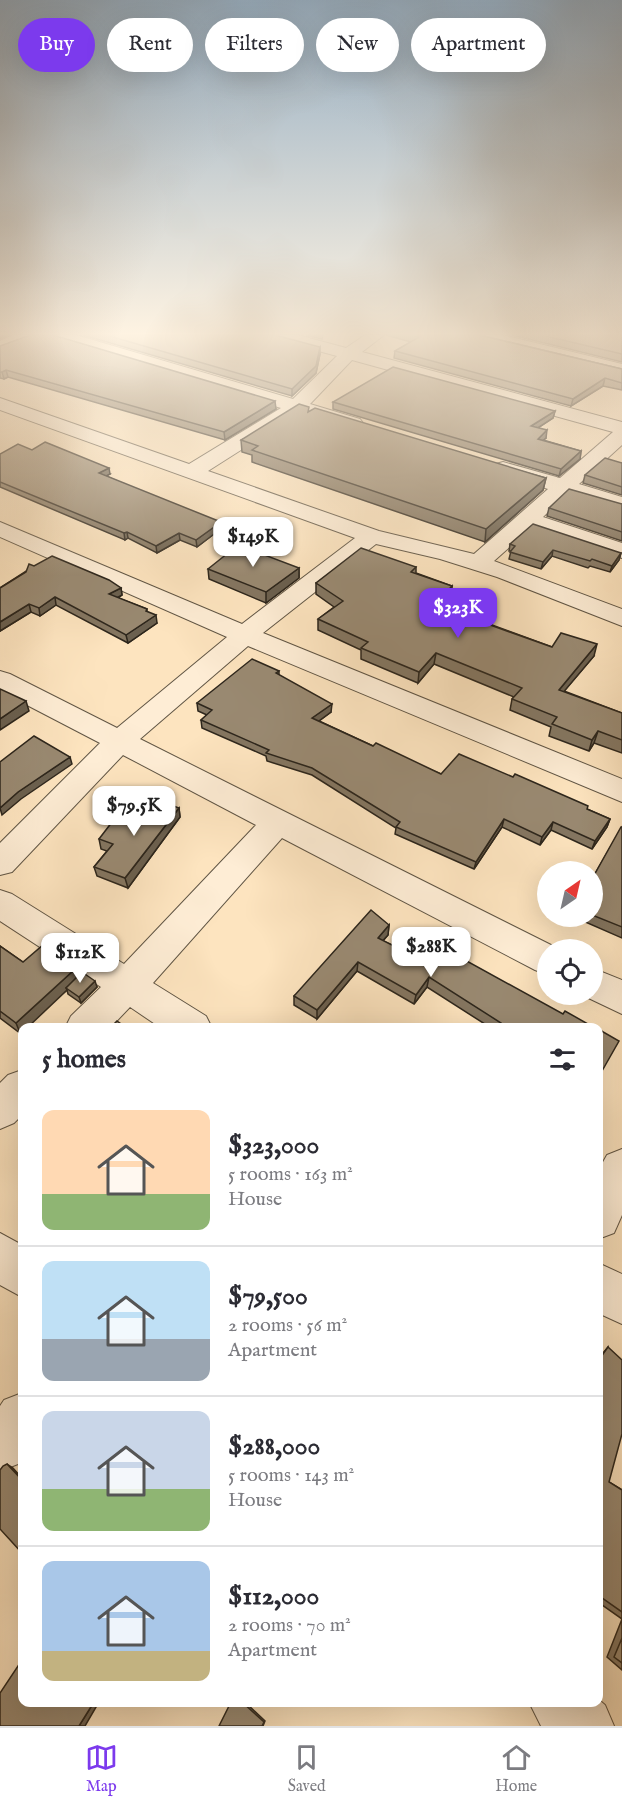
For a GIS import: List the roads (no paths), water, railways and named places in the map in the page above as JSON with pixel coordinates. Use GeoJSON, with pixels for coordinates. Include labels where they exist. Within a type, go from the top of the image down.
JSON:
{"type":"FeatureCollection","features":[{"type":"Feature","properties":{"kind":"street"},"geometry":{"type":"LineString","coordinates":[[22,416],[372,536],[447,553],[478,563],[622,618]]}},
{"type":"Feature","properties":{"kind":"street"},"geometry":{"type":"LineString","coordinates":[[191,472],[282,416]]}},
{"type":"Feature","properties":{"kind":"street"},"geometry":{"type":"LineString","coordinates":[[329,416],[374,429]]}},
{"type":"Feature","properties":{"kind":"street"},"geometry":{"type":"LineString","coordinates":[[577,416],[622,428]]}},
{"type":"Feature","properties":{"kind":"street"},"geometry":{"type":"LineString","coordinates":[[478,563],[622,434]]}},
{"type":"Feature","properties":{"kind":"street"},"geometry":{"type":"LineString","coordinates":[[484,463],[622,504]]}},
{"type":"Feature","properties":{"kind":"street"},"geometry":{"type":"LineString","coordinates":[[527,519],[622,551]]}},
{"type":"Feature","properties":{"kind":"street"},"geometry":{"type":"LineString","coordinates":[[0,529],[244,635],[622,791]]}},
{"type":"Feature","properties":{"kind":"street"},"geometry":{"type":"LineString","coordinates":[[0,863],[120,741],[244,635],[372,536]]}},
{"type":"Feature","properties":{"kind":"street"},"geometry":{"type":"LineString","coordinates":[[0,680],[537,954]]}},
{"type":"Feature","properties":{"kind":"street"},"geometry":{"type":"LineString","coordinates":[[89,1023],[128,985],[278,822]]}},
{"type":"Feature","properties":{"kind":"street"},"geometry":{"type":"LineString","coordinates":[[0,903],[185,1023]]}},
{"type":"Feature","properties":{"kind":"street"},"geometry":{"type":"LineString","coordinates":[[603,988],[622,998]]}},
{"type":"Feature","properties":{"kind":"street"},"geometry":{"type":"LineString","coordinates":[[0,1110],[18,1092]]}},
{"type":"Feature","properties":{"kind":"street"},"geometry":{"type":"LineString","coordinates":[[603,1207],[622,1170]]}},
{"type":"Feature","properties":{"kind":"street"},"geometry":{"type":"LineString","coordinates":[[0,1256],[18,1271]]}},
{"type":"Feature","properties":{"kind":"street"},"geometry":{"type":"LineString","coordinates":[[603,1289],[622,1301]]}},
{"type":"Feature","properties":{"kind":"street"},"geometry":{"type":"LineString","coordinates":[[0,1446],[18,1423]]}},
{"type":"Feature","properties":{"kind":"street"},"geometry":{"type":"LineString","coordinates":[[563,1707],[584,1726]]}}]}
